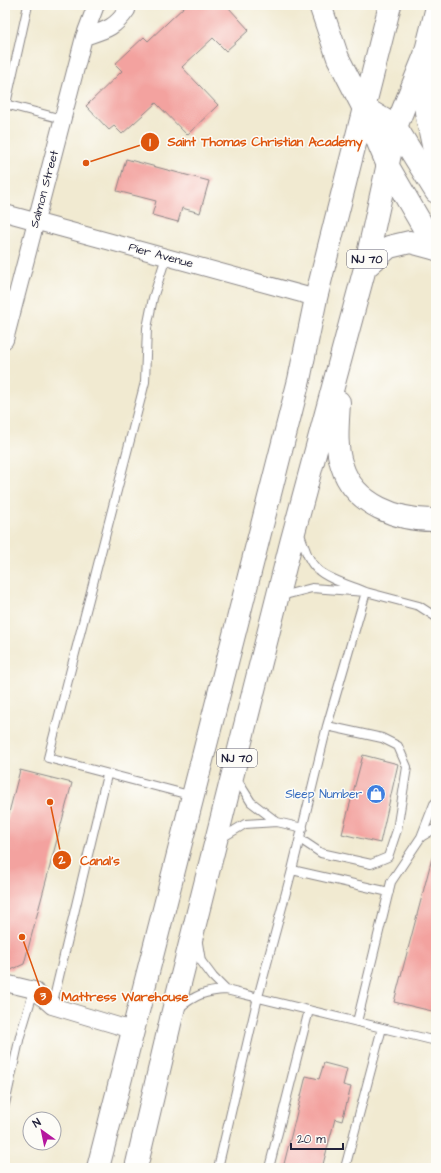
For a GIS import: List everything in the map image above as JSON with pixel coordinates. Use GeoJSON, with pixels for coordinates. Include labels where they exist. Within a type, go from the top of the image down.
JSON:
{"type":"FeatureCollection","features":[{"type":"Feature","properties":{"kind":"main road"},"geometry":{"type":"LineString","coordinates":[[320,5],[338,58],[363,107],[389,168],[436,249]]}},
{"type":"Feature","properties":{"kind":"main road","name":"NJ 70"},"geometry":{"type":"LineString","coordinates":[[98,1168],[299,380],[316,298],[363,107],[390,5]]}},
{"type":"Feature","properties":{"kind":"main road","name":"NJ 70"},"geometry":{"type":"LineString","coordinates":[[136,1168],[172,1015],[296,523],[365,268],[389,168],[396,127],[425,55],[436,11]]}},
{"type":"Feature","properties":{"kind":"main road"},"geometry":{"type":"LineString","coordinates":[[425,55],[426,112],[436,160]]}},
{"type":"Feature","properties":{"kind":"main road"},"geometry":{"type":"LineString","coordinates":[[363,107],[396,127],[436,192]]}},
{"type":"Feature","properties":{"kind":"main road"},"geometry":{"type":"LineString","coordinates":[[365,268],[389,247],[410,242],[436,249]]}},
{"type":"Feature","properties":{"kind":"main road"},"geometry":{"type":"LineString","coordinates":[[344,350],[337,427],[342,466],[349,481],[368,500],[387,512],[418,520],[436,520]]}},
{"type":"Feature","properties":{"kind":"street","name":"Salmon Street"},"geometry":{"type":"LineString","coordinates":[[5,340],[84,37],[96,5]]}},
{"type":"Feature","properties":{"kind":"street"},"geometry":{"type":"LineString","coordinates":[[84,37],[109,29],[119,22],[127,10],[124,5]]}},
{"type":"Feature","properties":{"kind":"street","name":"Pier Avenue"},"geometry":{"type":"LineString","coordinates":[[5,213],[316,298]]}},
{"type":"Feature","properties":{"kind":"street"},"geometry":{"type":"LineString","coordinates":[[5,983],[34,990],[52,1006],[132,1030]]}},
{"type":"Feature","properties":{"kind":"lane"},"geometry":{"type":"LineString","coordinates":[[28,5],[6,104],[62,119]]}},
{"type":"Feature","properties":{"kind":"lane"},"geometry":{"type":"LineString","coordinates":[[166,257],[153,298],[147,328],[145,382],[48,758],[107,775],[194,796]]}},
{"type":"Feature","properties":{"kind":"lane"},"geometry":{"type":"LineString","coordinates":[[296,523],[307,553],[317,569],[335,579],[366,592],[420,606],[436,616]]}},
{"type":"Feature","properties":{"kind":"lane"},"geometry":{"type":"LineString","coordinates":[[278,597],[312,588],[366,592]]}},
{"type":"Feature","properties":{"kind":"lane"},"geometry":{"type":"LineString","coordinates":[[218,1168],[258,997],[303,828],[328,726],[366,592]]}},
{"type":"Feature","properties":{"kind":"lane"},"geometry":{"type":"LineString","coordinates":[[300,839],[321,853],[371,864],[388,857],[397,830],[407,767],[398,746],[382,738],[328,726]]}},
{"type":"Feature","properties":{"kind":"lane"},"geometry":{"type":"LineString","coordinates":[[233,774],[251,802],[277,822]]}},
{"type":"Feature","properties":{"kind":"lane"},"geometry":{"type":"LineString","coordinates":[[52,1006],[107,775]]}},
{"type":"Feature","properties":{"kind":"lane"},"geometry":{"type":"LineString","coordinates":[[357,1022],[391,882],[421,836],[436,802]]}},
{"type":"Feature","properties":{"kind":"lane"},"geometry":{"type":"LineString","coordinates":[[216,841],[245,824],[277,822],[303,828]]}},
{"type":"Feature","properties":{"kind":"lane"},"geometry":{"type":"LineString","coordinates":[[421,836],[436,828]]}},
{"type":"Feature","properties":{"kind":"lane"},"geometry":{"type":"LineString","coordinates":[[292,870],[389,892]]}},
{"type":"Feature","properties":{"kind":"lane"},"geometry":{"type":"LineString","coordinates":[[195,927],[201,962],[226,990]]}},
{"type":"Feature","properties":{"kind":"lane"},"geometry":{"type":"LineString","coordinates":[[5,1104],[20,1036],[34,990]]}},
{"type":"Feature","properties":{"kind":"lane"},"geometry":{"type":"LineString","coordinates":[[172,1015],[193,997],[211,991],[226,990],[436,1041]]}},
{"type":"Feature","properties":{"kind":"lane"},"geometry":{"type":"LineString","coordinates":[[269,1168],[309,1010]]}},
{"type":"Feature","properties":{"kind":"lane"},"geometry":{"type":"LineString","coordinates":[[345,1168],[382,1028]]}},
{"type":"Feature","properties":{"kind":"building"},"geometry":{"type":"Polygon","coordinates":[[[186,5],[232,5],[229,8],[249,30],[226,51],[213,38],[182,67],[218,105],[187,135],[156,103],[122,134],[114,126],[109,130],[86,106],[122,71],[115,64],[144,37],[148,41],[186,5]]]}},
{"type":"Feature","properties":{"kind":"building"},"geometry":{"type":"Polygon","coordinates":[[[126,159],[209,181],[200,213],[182,208],[178,222],[152,215],[156,201],[117,191],[126,159]]]}},
{"type":"Feature","properties":{"kind":"building"},"geometry":{"type":"Polygon","coordinates":[[[363,755],[398,764],[380,843],[342,834],[363,755]]]}},
{"type":"Feature","properties":{"kind":"building"},"geometry":{"type":"Polygon","coordinates":[[[20,770],[72,783],[24,964],[11,970],[5,969],[5,828],[20,770]]]}},
{"type":"Feature","properties":{"kind":"building"},"geometry":{"type":"Polygon","coordinates":[[[436,843],[436,1012],[394,1002],[436,843]]]}},
{"type":"Feature","properties":{"kind":"building"},"geometry":{"type":"Polygon","coordinates":[[[324,1063],[347,1069],[343,1085],[351,1087],[342,1121],[335,1119],[322,1168],[283,1168],[306,1076],[319,1079],[324,1063]]]}},
{"type":"Feature","properties":{"kind":"place","name":"Saint Thomas Christian Academy"},"geometry":{"type":"Point","coordinates":[86,163]}},
{"type":"Feature","properties":{"kind":"place","name":"Sleep Number"},"geometry":{"type":"Point","coordinates":[376,794]}},
{"type":"Feature","properties":{"kind":"place","name":"Canal's"},"geometry":{"type":"Point","coordinates":[50,802]}},
{"type":"Feature","properties":{"kind":"place","name":"Mattress Warehouse"},"geometry":{"type":"Point","coordinates":[22,937]}}]}
